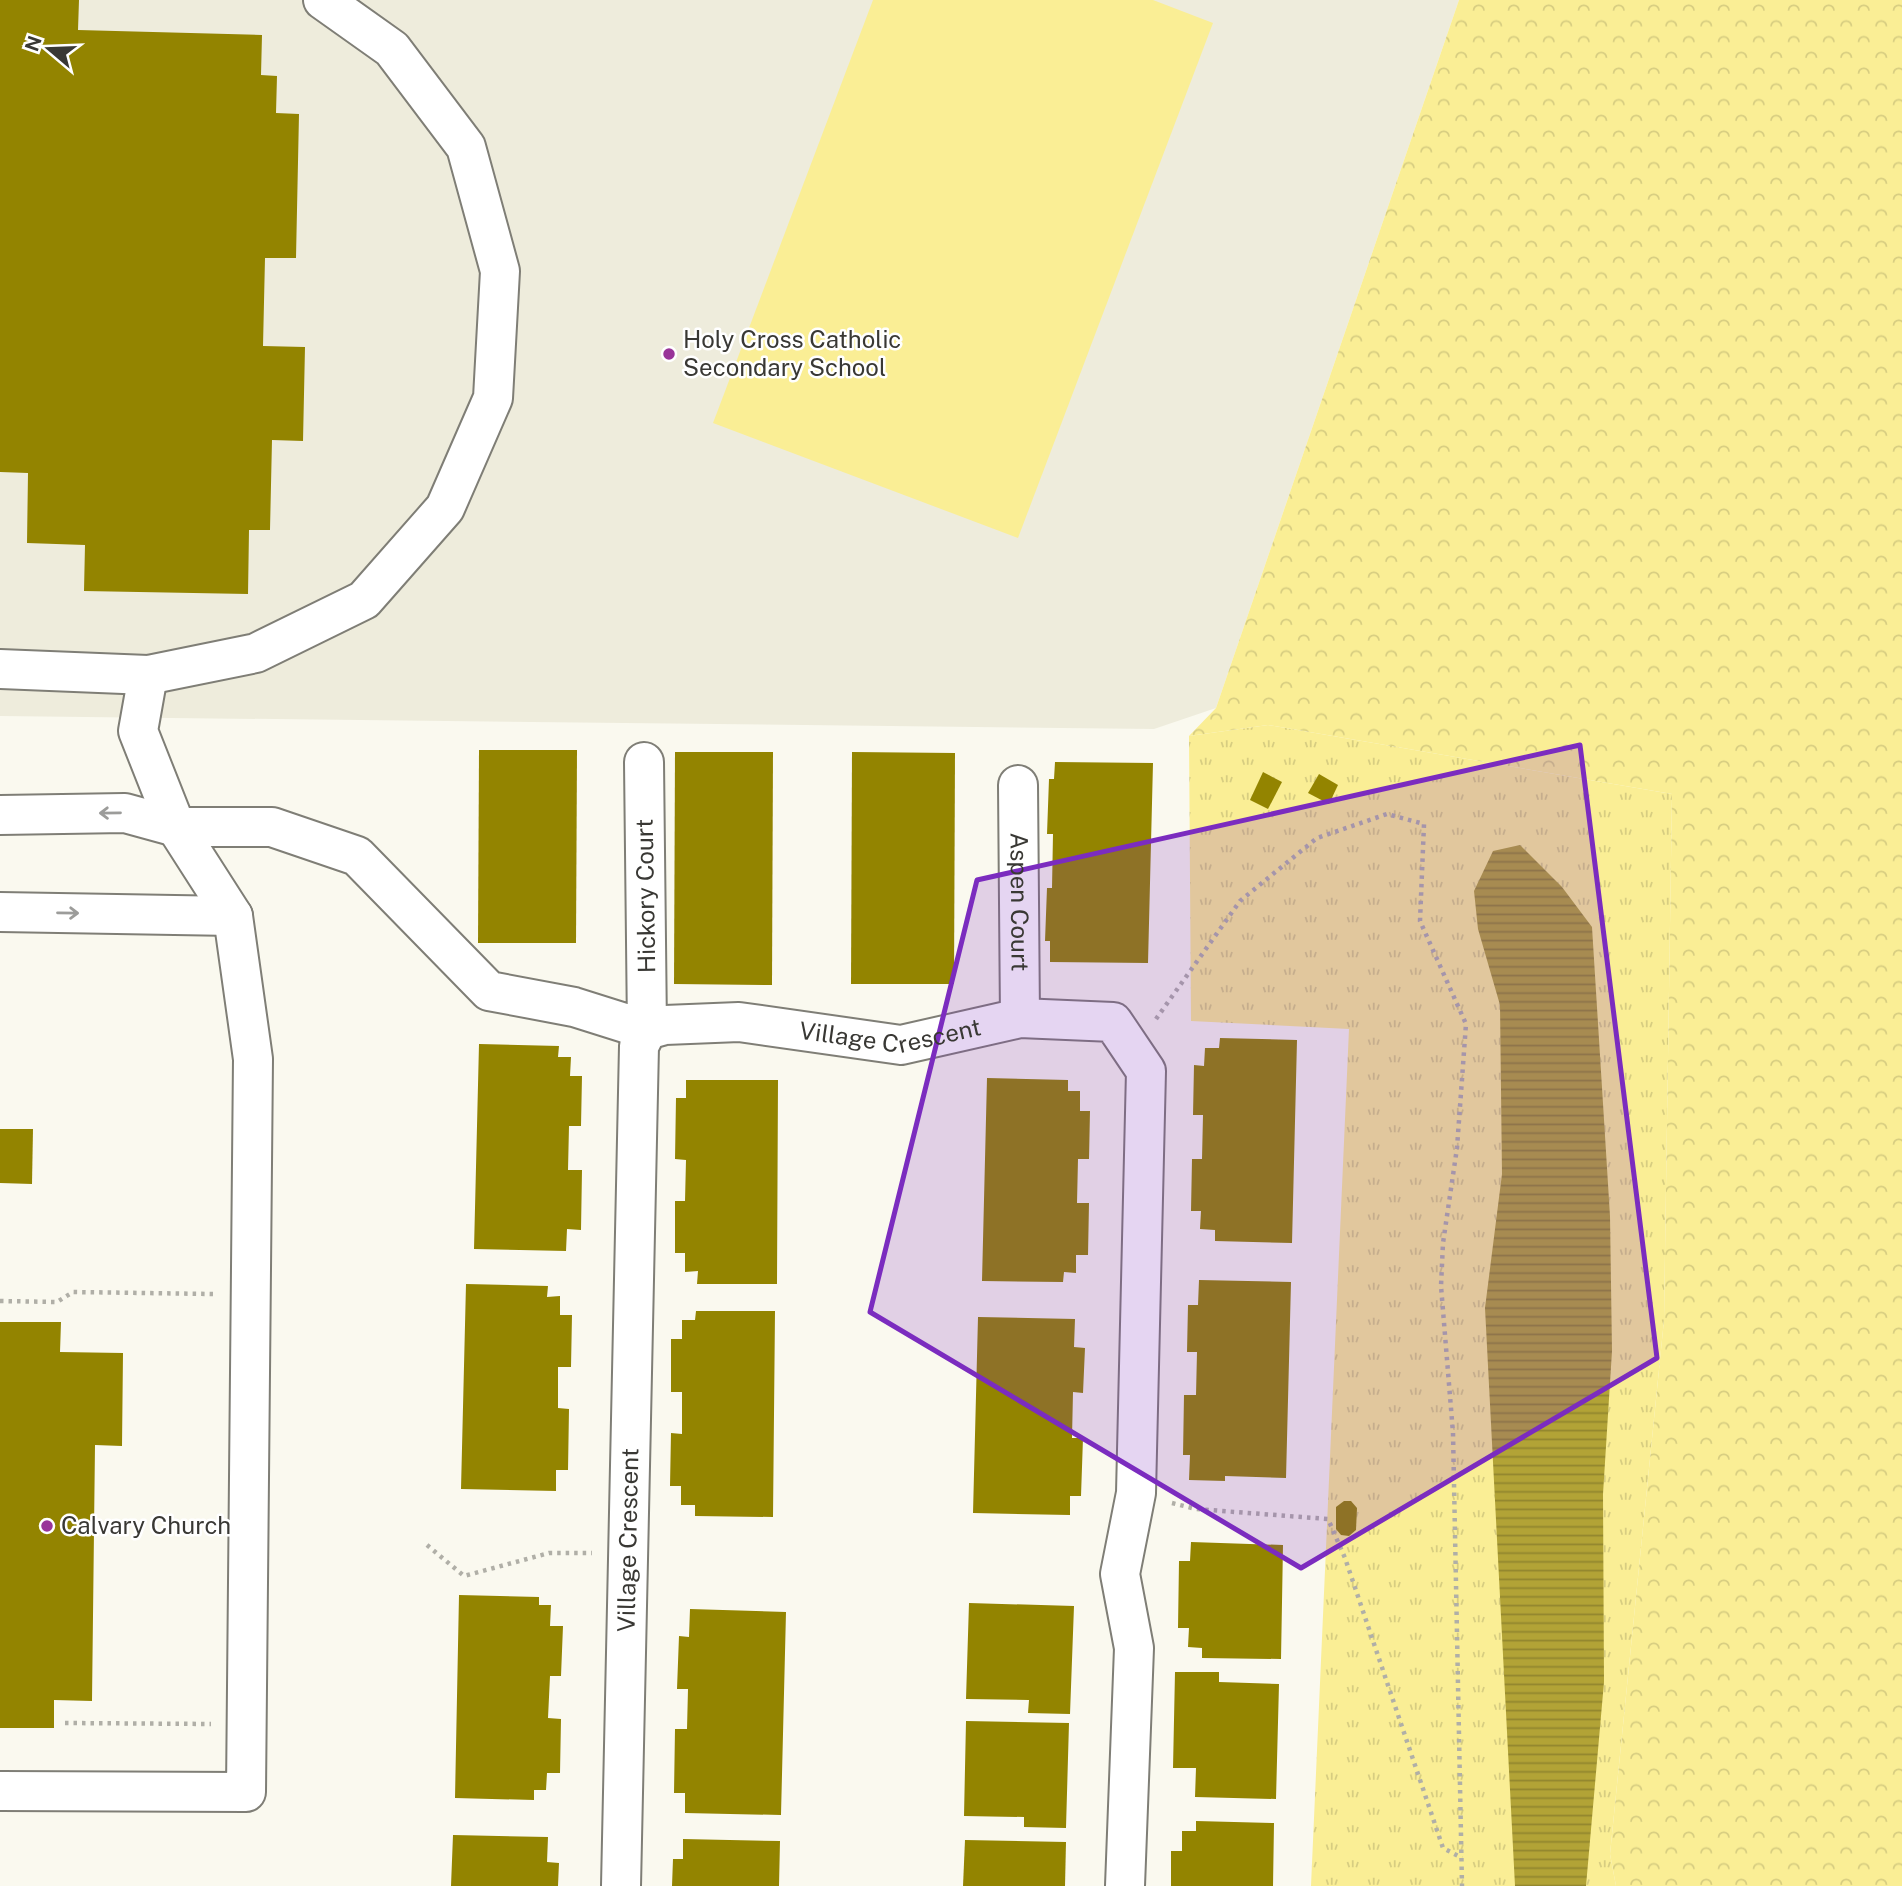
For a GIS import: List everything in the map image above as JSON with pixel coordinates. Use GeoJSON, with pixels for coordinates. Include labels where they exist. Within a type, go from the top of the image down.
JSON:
{"type":"FeatureCollection","features":[{"type":"Feature","properties":{"kind":"street"},"geometry":{"type":"LineString","coordinates":[[0,669],[148,675],[256,653],[364,600],[445,508],[493,398],[500,271],[466,148],[392,49],[323,0]]}},
{"type":"Feature","properties":{"kind":"street"},"geometry":{"type":"LineString","coordinates":[[0,1791],[246,1792],[253,1059],[233,916],[176,827],[138,731],[148,675]]}},
{"type":"Feature","properties":{"kind":"street","name":"Hickory Court"},"geometry":{"type":"LineString","coordinates":[[644,762],[647,1030]]}},
{"type":"Feature","properties":{"kind":"street","name":"Aspen Court"},"geometry":{"type":"LineString","coordinates":[[1018,785],[1020,1018]]}},
{"type":"Feature","properties":{"kind":"street"},"geometry":{"type":"LineString","coordinates":[[0,814],[125,813],[176,827],[272,827],[357,856],[489,991],[574,1007],[647,1030]]}},
{"type":"Feature","properties":{"kind":"street"},"geometry":{"type":"LineString","coordinates":[[0,912],[233,916]]}},
{"type":"Feature","properties":{"kind":"street","name":"Village Crescent"},"geometry":{"type":"LineString","coordinates":[[621,1886],[639,1045],[647,1030],[664,1025],[739,1022],[901,1045],[1020,1018],[1113,1022],[1146,1071],[1136,1493],[1120,1574],[1134,1648],[1125,1886]]}},
{"type":"Feature","properties":{"kind":"path"},"geometry":{"type":"LineString","coordinates":[[1133,1052],[1240,901],[1317,838],[1387,814],[1424,824],[1420,921],[1466,1024],[1457,1148],[1443,1243],[1441,1286],[1453,1433],[1462,1886]]}},
{"type":"Feature","properties":{"kind":"path"},"geometry":{"type":"LineString","coordinates":[[0,1301],[57,1302],[73,1292],[251,1294]]}},
{"type":"Feature","properties":{"kind":"path"},"geometry":{"type":"LineString","coordinates":[[1136,1493],[1196,1509],[1328,1519],[1345,1558],[1443,1848],[1462,1859]]}},
{"type":"Feature","properties":{"kind":"path"},"geometry":{"type":"LineString","coordinates":[[427,1545],[464,1576],[550,1553],[628,1553]]}},
{"type":"Feature","properties":{"kind":"path"},"geometry":{"type":"LineString","coordinates":[[65,1723],[246,1724]]}},
{"type":"Feature","properties":{"kind":"highlighted area"},"geometry":{"type":"Polygon","coordinates":[[[1580,745],[1657,1358],[1301,1568],[870,1312],[977,880],[1580,745]]]}},
{"type":"Feature","properties":{"kind":"shaded area","name":"Holy Cross Catholic Secondary School"},"geometry":{"type":"Polygon","coordinates":[[[0,0],[1459,0],[1216,708],[1154,729],[0,716],[0,0]]]}},
{"type":"Feature","properties":{"kind":"shaded area"},"geometry":{"type":"Polygon","coordinates":[[[1520,845],[1562,887],[1592,927],[1610,1216],[1612,1351],[1603,1494],[1604,1682],[1586,1886],[1515,1886],[1485,1308],[1502,1174],[1500,1005],[1478,929],[1474,891],[1493,851],[1520,845]]]}},
{"type":"Feature","properties":{"kind":"green space"},"geometry":{"type":"Polygon","coordinates":[[[873,0],[1153,0],[1213,23],[1018,538],[713,423],[873,0]]]}},
{"type":"Feature","properties":{"kind":"green space"},"geometry":{"type":"Polygon","coordinates":[[[1459,0],[1902,0],[1902,1886],[1616,1886],[1610,1854],[1664,1320],[1672,794],[1268,725],[1189,736],[1216,708],[1459,0]]]}},
{"type":"Feature","properties":{"kind":"green space"},"geometry":{"type":"Polygon","coordinates":[[[1268,725],[1672,794],[1664,1320],[1610,1854],[1616,1886],[1311,1886],[1349,1029],[1191,1021],[1189,736],[1268,725]]]}},
{"type":"Feature","properties":{"kind":"building"},"geometry":{"type":"Polygon","coordinates":[[[0,0],[79,0],[78,30],[262,35],[261,75],[277,76],[276,113],[299,114],[296,258],[265,258],[263,346],[305,347],[303,441],[272,440],[270,530],[249,530],[248,594],[84,591],[85,545],[27,543],[28,473],[0,472],[0,0]]]}},
{"type":"Feature","properties":{"kind":"building"},"geometry":{"type":"Polygon","coordinates":[[[479,750],[577,750],[576,943],[478,943],[479,750]]]}},
{"type":"Feature","properties":{"kind":"building"},"geometry":{"type":"Polygon","coordinates":[[[675,752],[773,752],[772,985],[674,984],[675,752]]]}},
{"type":"Feature","properties":{"kind":"building"},"geometry":{"type":"Polygon","coordinates":[[[852,752],[955,753],[954,984],[851,984],[852,752]]]}},
{"type":"Feature","properties":{"kind":"building"},"geometry":{"type":"Polygon","coordinates":[[[1055,762],[1153,763],[1148,963],[1050,962],[1050,941],[1045,941],[1047,888],[1052,888],[1053,834],[1047,834],[1049,779],[1054,779],[1055,762]]]}},
{"type":"Feature","properties":{"kind":"building"},"geometry":{"type":"Polygon","coordinates":[[[1263,772],[1282,782],[1268,809],[1250,800],[1263,772]]]}},
{"type":"Feature","properties":{"kind":"building"},"geometry":{"type":"Polygon","coordinates":[[[1319,774],[1338,785],[1329,804],[1308,793],[1319,774]]]}},
{"type":"Feature","properties":{"kind":"building"},"geometry":{"type":"Polygon","coordinates":[[[1220,1038],[1297,1040],[1292,1243],[1215,1241],[1215,1230],[1200,1229],[1201,1211],[1191,1211],[1192,1159],[1202,1159],[1203,1115],[1193,1115],[1194,1065],[1204,1066],[1205,1048],[1219,1048],[1220,1038]]]}},
{"type":"Feature","properties":{"kind":"building"},"geometry":{"type":"Polygon","coordinates":[[[479,1044],[559,1046],[558,1057],[571,1057],[570,1076],[582,1076],[581,1126],[569,1126],[568,1170],[582,1170],[581,1230],[567,1229],[566,1251],[474,1249],[479,1044]]]}},
{"type":"Feature","properties":{"kind":"building"},"geometry":{"type":"Polygon","coordinates":[[[987,1078],[1068,1080],[1068,1091],[1080,1091],[1080,1111],[1090,1111],[1089,1159],[1078,1159],[1077,1203],[1089,1203],[1088,1255],[1076,1255],[1076,1273],[1064,1272],[1063,1282],[982,1281],[987,1078]]]}},
{"type":"Feature","properties":{"kind":"building"},"geometry":{"type":"Polygon","coordinates":[[[686,1080],[778,1080],[777,1284],[697,1284],[698,1271],[685,1272],[685,1253],[675,1253],[675,1201],[685,1201],[686,1160],[675,1159],[676,1098],[686,1098],[686,1080]]]}},
{"type":"Feature","properties":{"kind":"building"},"geometry":{"type":"Polygon","coordinates":[[[0,1129],[33,1129],[32,1184],[0,1183],[0,1129]]]}},
{"type":"Feature","properties":{"kind":"building"},"geometry":{"type":"Polygon","coordinates":[[[1199,1280],[1291,1282],[1286,1478],[1225,1476],[1225,1481],[1189,1480],[1190,1455],[1183,1455],[1184,1395],[1196,1395],[1197,1352],[1187,1352],[1188,1305],[1198,1305],[1199,1280]]]}},
{"type":"Feature","properties":{"kind":"building"},"geometry":{"type":"Polygon","coordinates":[[[466,1284],[548,1286],[547,1297],[560,1296],[560,1315],[572,1315],[571,1367],[558,1367],[558,1408],[569,1409],[568,1470],[556,1470],[556,1491],[461,1489],[466,1284]]]}},
{"type":"Feature","properties":{"kind":"building"},"geometry":{"type":"Polygon","coordinates":[[[696,1311],[775,1311],[773,1517],[695,1516],[695,1505],[681,1505],[681,1486],[670,1486],[671,1433],[682,1434],[682,1392],[671,1392],[671,1339],[682,1339],[682,1320],[695,1320],[696,1311]]]}},
{"type":"Feature","properties":{"kind":"building"},"geometry":{"type":"Polygon","coordinates":[[[978,1317],[1075,1319],[1074,1347],[1085,1348],[1083,1393],[1073,1392],[1072,1438],[1083,1438],[1081,1496],[1070,1496],[1070,1515],[973,1513],[978,1317]]]}},
{"type":"Feature","properties":{"kind":"building","name":"Calvary Church"},"geometry":{"type":"Polygon","coordinates":[[[0,1322],[61,1322],[60,1352],[123,1353],[122,1446],[95,1445],[92,1701],[54,1700],[54,1728],[0,1728],[0,1322]]]}},
{"type":"Feature","properties":{"kind":"building"},"geometry":{"type":"Polygon","coordinates":[[[1344,1501],[1351,1501],[1357,1508],[1356,1530],[1349,1536],[1341,1535],[1336,1529],[1336,1507],[1344,1501]]]}},
{"type":"Feature","properties":{"kind":"building"},"geometry":{"type":"Polygon","coordinates":[[[1191,1542],[1283,1545],[1281,1659],[1202,1658],[1202,1648],[1188,1647],[1189,1628],[1178,1628],[1179,1561],[1190,1561],[1191,1542]]]}},
{"type":"Feature","properties":{"kind":"building"},"geometry":{"type":"Polygon","coordinates":[[[459,1595],[539,1597],[539,1605],[551,1605],[550,1626],[563,1626],[561,1676],[550,1676],[548,1718],[561,1719],[560,1773],[547,1773],[546,1790],[534,1790],[534,1800],[455,1798],[459,1595]]]}},
{"type":"Feature","properties":{"kind":"building"},"geometry":{"type":"Polygon","coordinates":[[[969,1603],[1074,1606],[1070,1714],[1028,1713],[1029,1700],[966,1699],[969,1603]]]}},
{"type":"Feature","properties":{"kind":"building"},"geometry":{"type":"Polygon","coordinates":[[[690,1609],[786,1612],[781,1815],[685,1813],[685,1793],[674,1793],[675,1729],[687,1729],[688,1689],[677,1689],[679,1636],[689,1637],[690,1609]]]}},
{"type":"Feature","properties":{"kind":"building"},"geometry":{"type":"Polygon","coordinates":[[[1175,1672],[1219,1672],[1219,1682],[1279,1684],[1276,1799],[1195,1797],[1196,1768],[1173,1768],[1175,1672]]]}},
{"type":"Feature","properties":{"kind":"building"},"geometry":{"type":"Polygon","coordinates":[[[966,1721],[1069,1723],[1066,1828],[1024,1827],[1024,1817],[964,1816],[966,1721]]]}},
{"type":"Feature","properties":{"kind":"building"},"geometry":{"type":"Polygon","coordinates":[[[1196,1821],[1274,1823],[1273,1886],[1171,1886],[1171,1851],[1182,1851],[1182,1831],[1196,1831],[1196,1821]]]}},
{"type":"Feature","properties":{"kind":"building"},"geometry":{"type":"Polygon","coordinates":[[[453,1835],[548,1837],[547,1862],[559,1863],[558,1886],[451,1886],[453,1835]]]}},
{"type":"Feature","properties":{"kind":"building"},"geometry":{"type":"Polygon","coordinates":[[[683,1839],[780,1841],[779,1886],[672,1886],[673,1859],[683,1859],[683,1839]]]}},
{"type":"Feature","properties":{"kind":"building"},"geometry":{"type":"Polygon","coordinates":[[[965,1840],[1066,1842],[1065,1886],[963,1886],[965,1840]]]}},
{"type":"Feature","properties":{"kind":"place","name":"Holy Cross Catholic Secondary School"},"geometry":{"type":"Point","coordinates":[669,354]}},
{"type":"Feature","properties":{"kind":"place","name":"Calvary Church"},"geometry":{"type":"Point","coordinates":[47,1526]}}]}
